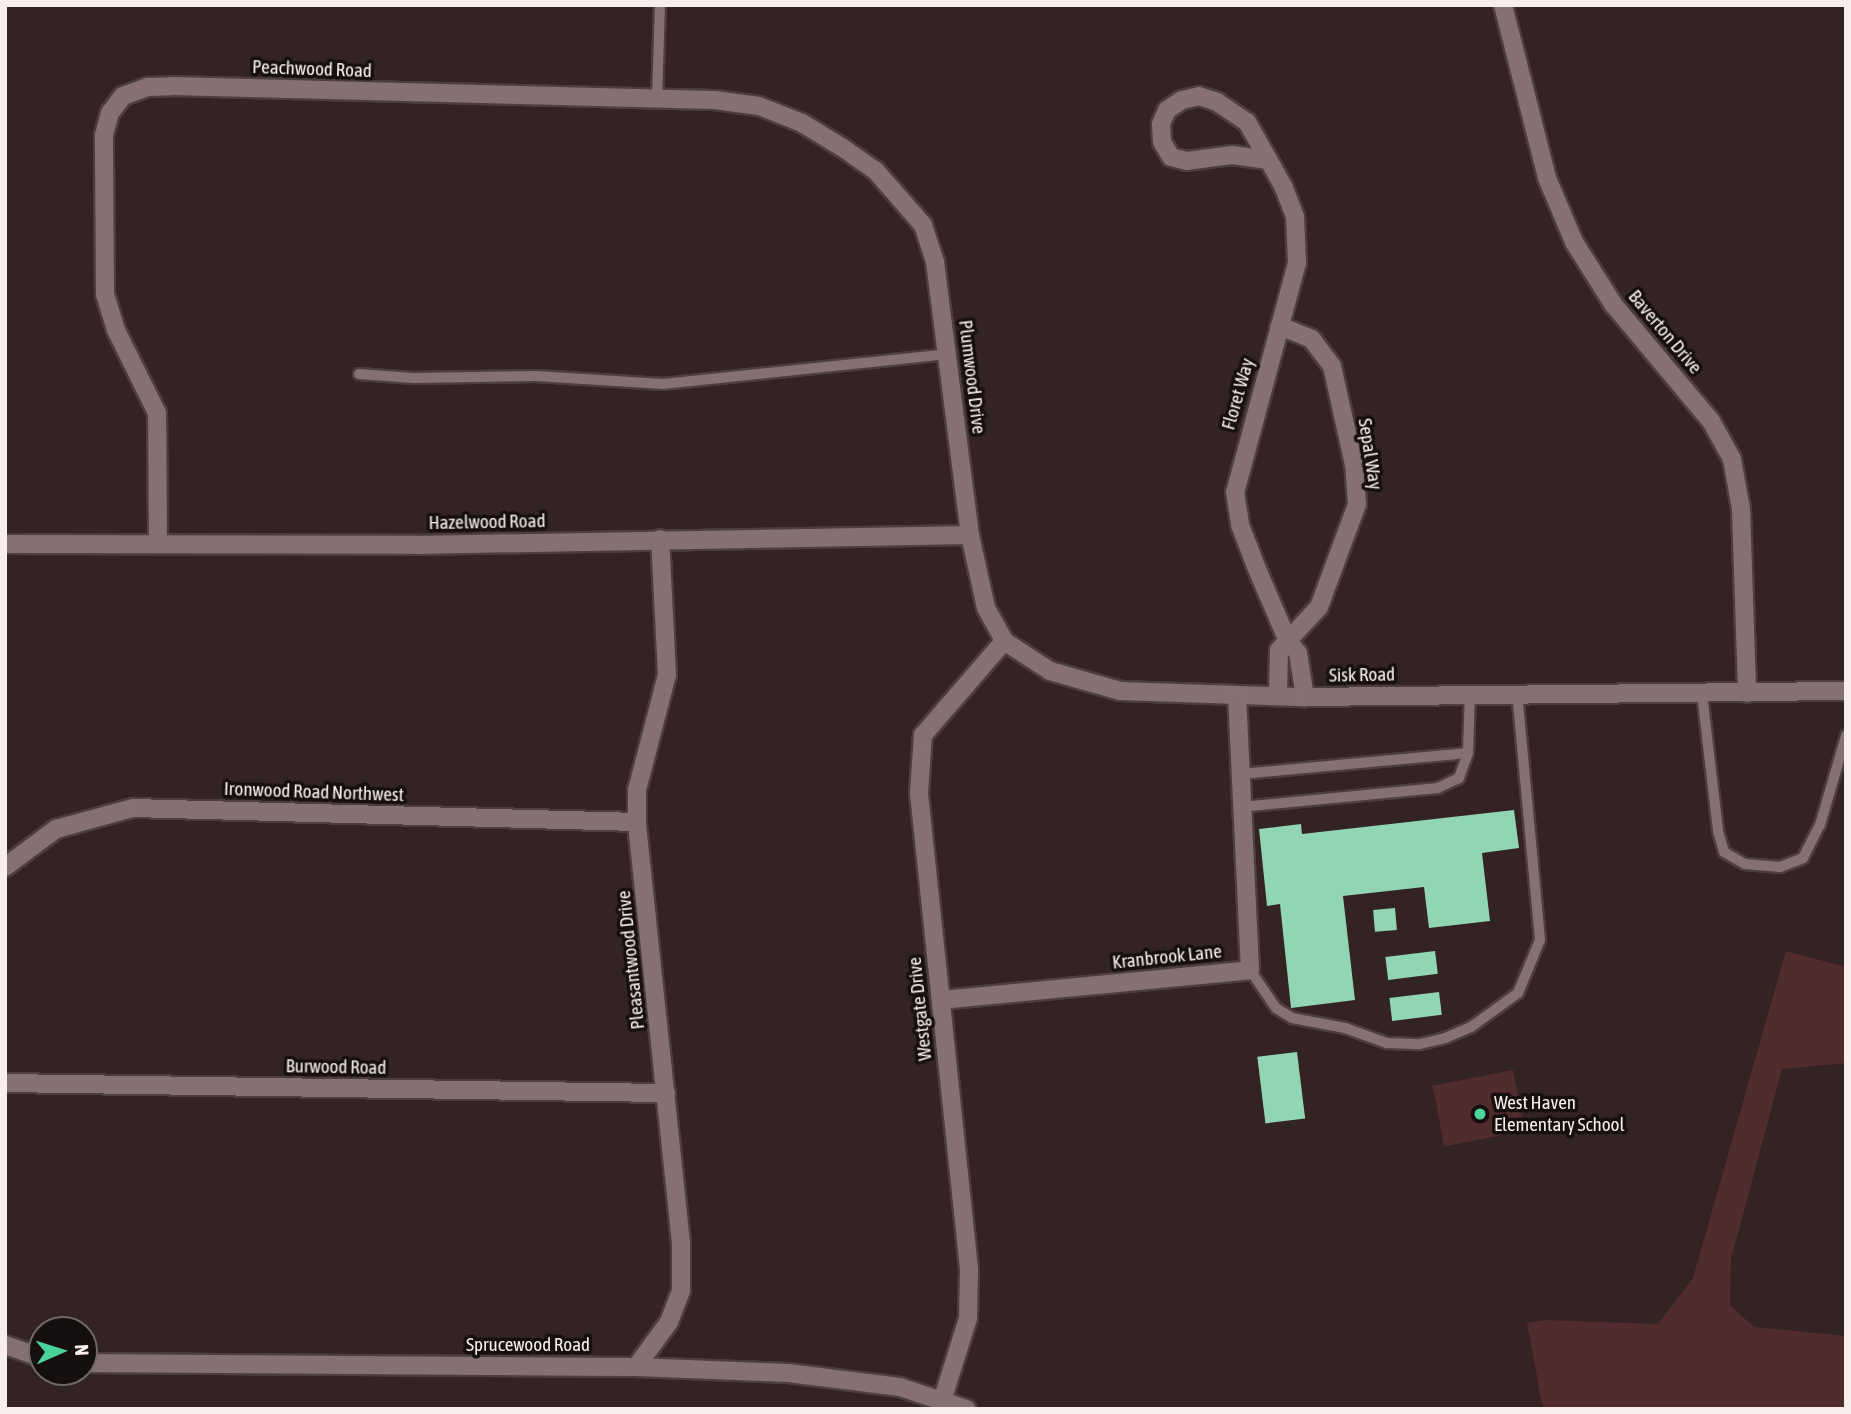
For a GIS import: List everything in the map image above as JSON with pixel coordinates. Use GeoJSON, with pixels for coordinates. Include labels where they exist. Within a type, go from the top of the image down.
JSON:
{"type":"FeatureCollection","features":[{"type":"Feature","properties":{"kind":"street","name":"Baverton Drive"},"geometry":{"type":"LineString","coordinates":[[1503,5],[1547,178],[1574,242],[1614,304],[1711,421],[1732,459],[1741,509],[1746,694]]}},
{"type":"Feature","properties":{"kind":"street","name":"Peachwood Road"},"geometry":{"type":"LineString","coordinates":[[158,543],[157,413],[116,330],[104,295],[104,135],[110,113],[123,96],[148,87],[172,86],[657,99],[759,106],[802,123],[875,170],[923,225]]}},
{"type":"Feature","properties":{"kind":"street","name":"Floret Way"},"geometry":{"type":"LineString","coordinates":[[1268,160],[1232,155],[1187,161],[1171,157],[1162,142],[1161,124],[1167,110],[1182,100],[1199,96],[1217,102],[1247,122],[1268,160],[1295,216],[1297,262],[1235,492],[1240,525],[1287,639],[1298,653],[1305,697]]}},
{"type":"Feature","properties":{"kind":"street","name":"Plumwood Drive"},"geometry":{"type":"LineString","coordinates":[[923,225],[935,262],[970,535]]}},
{"type":"Feature","properties":{"kind":"street","name":"Sepal Way"},"geometry":{"type":"LineString","coordinates":[[1280,326],[1312,339],[1332,366],[1354,465],[1357,505],[1319,607],[1287,639]]}},
{"type":"Feature","properties":{"kind":"street","name":"Sisk Road"},"geometry":{"type":"LineString","coordinates":[[970,535],[986,608],[1004,641],[1050,671],[1084,684],[1120,691],[1305,697],[1846,691]]}},
{"type":"Feature","properties":{"kind":"street","name":"Hazelwood Road"},"geometry":{"type":"LineString","coordinates":[[5,544],[416,545],[970,535]]}},
{"type":"Feature","properties":{"kind":"street","name":"Pleasantwood Drive"},"geometry":{"type":"LineString","coordinates":[[636,1367],[669,1322],[681,1290],[681,1243],[637,822],[637,790],[667,675],[660,539]]}},
{"type":"Feature","properties":{"kind":"street"},"geometry":{"type":"LineString","coordinates":[[1278,696],[1279,650],[1287,639]]}},
{"type":"Feature","properties":{"kind":"street","name":"Westgate Drive"},"geometry":{"type":"LineString","coordinates":[[943,1398],[968,1318],[969,1269],[919,793],[923,735],[1004,641]]}},
{"type":"Feature","properties":{"kind":"street","name":"Kranbrook Lane"},"geometry":{"type":"LineString","coordinates":[[941,1000],[1250,970],[1237,695]]}},
{"type":"Feature","properties":{"kind":"street","name":"Ironwood Road Northwest"},"geometry":{"type":"LineString","coordinates":[[5,867],[56,829],[133,808],[637,822]]}},
{"type":"Feature","properties":{"kind":"street","name":"Burwood Road"},"geometry":{"type":"LineString","coordinates":[[5,1083],[666,1093]]}},
{"type":"Feature","properties":{"kind":"street"},"geometry":{"type":"LineString","coordinates":[[5,1346],[28,1353]]}},
{"type":"Feature","properties":{"kind":"street","name":"Sprucewood Road"},"geometry":{"type":"LineString","coordinates":[[98,1363],[636,1367],[846,1377],[943,1398],[966,1409]]}},
{"type":"Feature","properties":{"kind":"lane"},"geometry":{"type":"LineString","coordinates":[[657,99],[660,5]]}},
{"type":"Feature","properties":{"kind":"lane"},"geometry":{"type":"LineString","coordinates":[[359,374],[413,378],[536,376],[663,384],[947,354]]}},
{"type":"Feature","properties":{"kind":"lane"},"geometry":{"type":"LineString","coordinates":[[1242,807],[1438,788],[1459,778],[1468,753],[1470,694]]}},
{"type":"Feature","properties":{"kind":"lane"},"geometry":{"type":"LineString","coordinates":[[1250,970],[1276,1008],[1292,1018],[1345,1028],[1387,1043],[1420,1044],[1445,1038],[1471,1027],[1518,993],[1541,940],[1517,694]]}},
{"type":"Feature","properties":{"kind":"lane"},"geometry":{"type":"LineString","coordinates":[[1702,694],[1718,831],[1724,852],[1745,864],[1780,867],[1803,858],[1820,825],[1846,736]]}},
{"type":"Feature","properties":{"kind":"lane"},"geometry":{"type":"LineString","coordinates":[[1241,774],[1468,753]]}},
{"type":"Feature","properties":{"kind":"shaded area"},"geometry":{"type":"Polygon","coordinates":[[[1786,951],[1846,967],[1846,1063],[1782,1069],[1731,1259],[1730,1305],[1754,1327],[1846,1336],[1846,1409],[1543,1409],[1527,1323],[1546,1320],[1658,1324],[1693,1278],[1786,951]]]}},
{"type":"Feature","properties":{"kind":"shaded area"},"geometry":{"type":"Polygon","coordinates":[[[1513,1070],[1525,1131],[1444,1147],[1433,1086],[1513,1070]]]}},
{"type":"Feature","properties":{"kind":"building"},"geometry":{"type":"Polygon","coordinates":[[[1514,810],[1519,848],[1482,853],[1490,921],[1429,928],[1424,887],[1343,896],[1355,1000],[1291,1008],[1280,904],[1267,906],[1259,829],[1301,824],[1302,834],[1514,810]]]}},
{"type":"Feature","properties":{"kind":"building"},"geometry":{"type":"Polygon","coordinates":[[[1395,908],[1397,930],[1375,932],[1373,910],[1395,908]]]}},
{"type":"Feature","properties":{"kind":"building"},"geometry":{"type":"Polygon","coordinates":[[[1435,951],[1438,974],[1388,980],[1385,957],[1435,951]]]}},
{"type":"Feature","properties":{"kind":"building"},"geometry":{"type":"Polygon","coordinates":[[[1439,992],[1442,1015],[1392,1021],[1389,998],[1439,992]]]}},
{"type":"Feature","properties":{"kind":"building"},"geometry":{"type":"Polygon","coordinates":[[[1297,1052],[1305,1119],[1265,1123],[1257,1057],[1297,1052]]]}},
{"type":"Feature","properties":{"kind":"place","name":"West Haven Elementary School"},"geometry":{"type":"Point","coordinates":[1480,1114]}}]}
